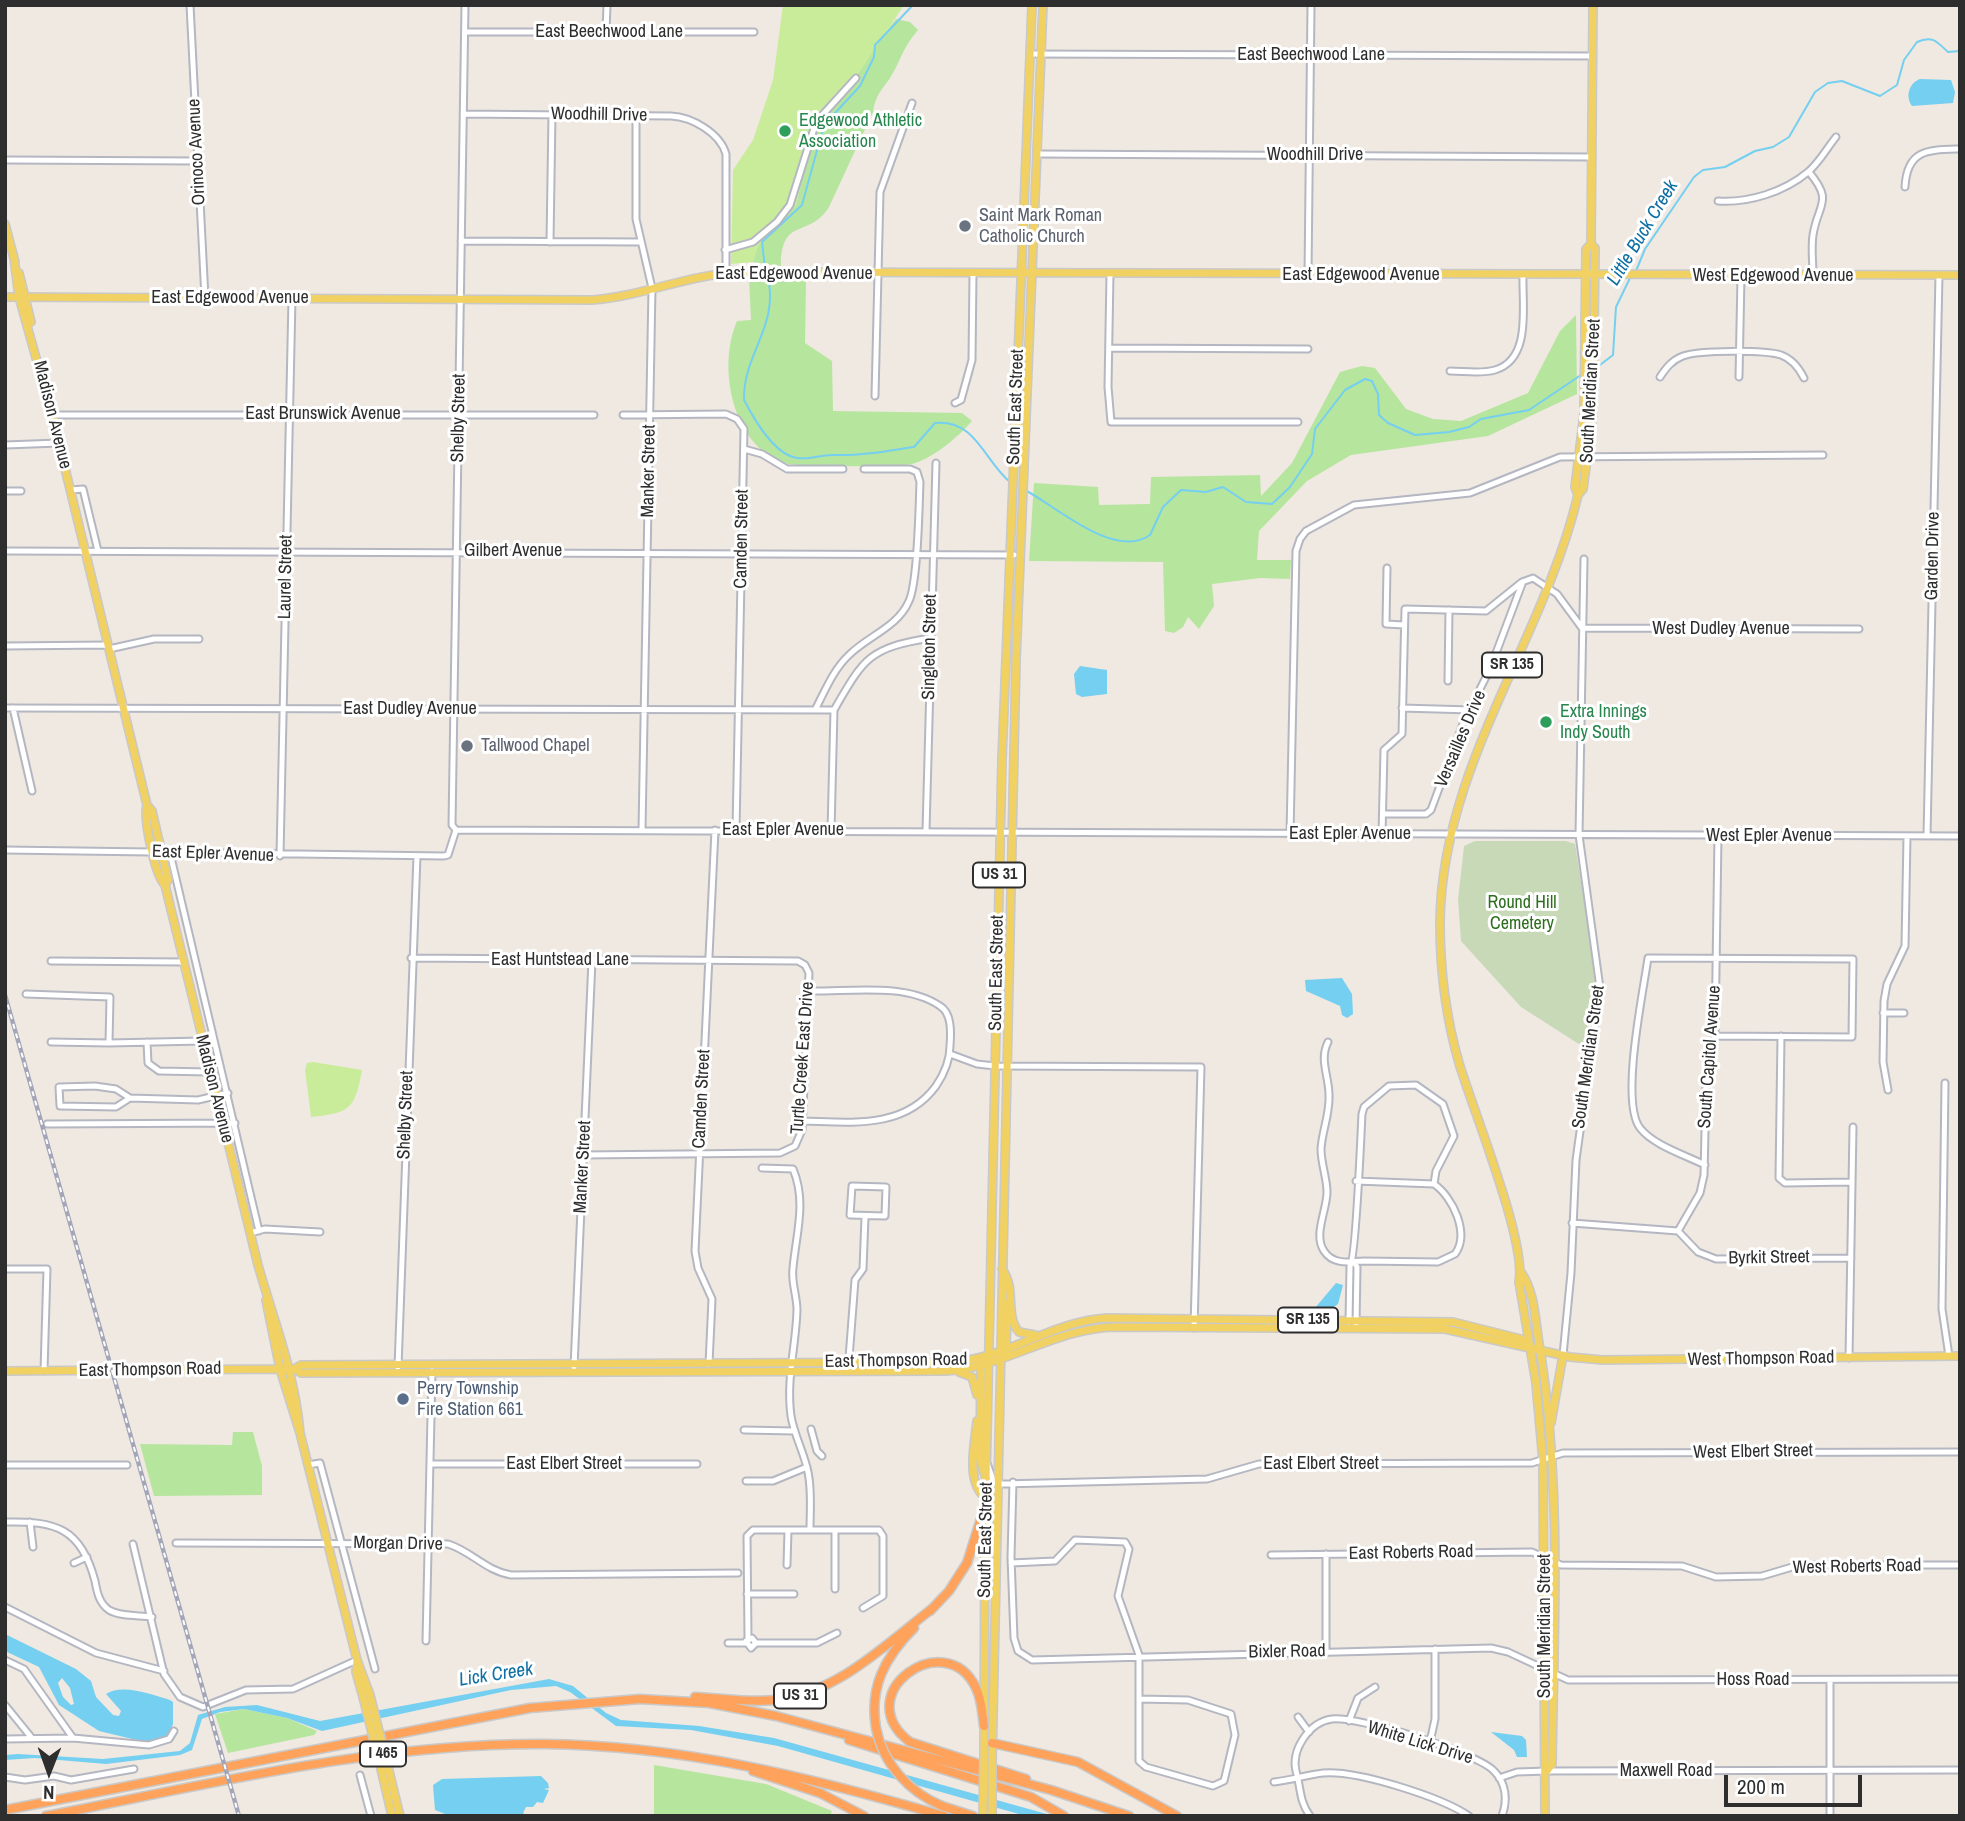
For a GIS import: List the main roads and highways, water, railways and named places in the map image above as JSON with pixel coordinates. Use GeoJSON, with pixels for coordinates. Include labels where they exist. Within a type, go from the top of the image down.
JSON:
{"type":"FeatureCollection","features":[{"type":"Feature","properties":{"kind":"highway","name":"US 31"},"geometry":{"type":"LineString","coordinates":[[640,1699],[672,1695],[756,1702],[799,1696],[839,1678],[933,1608],[968,1563],[986,1501]]}},
{"type":"Feature","properties":{"kind":"highway"},"geometry":{"type":"LineString","coordinates":[[933,1608],[895,1648],[883,1668],[874,1700],[876,1728],[883,1749],[896,1772],[917,1792],[942,1806],[973,1816]]}},
{"type":"Feature","properties":{"kind":"highway"},"geometry":{"type":"LineString","coordinates":[[984,1726],[974,1685],[964,1672],[950,1665],[934,1662],[918,1666],[902,1677],[894,1691],[889,1710],[891,1717],[898,1731],[910,1742],[1013,1773],[1051,1790]]}},
{"type":"Feature","properties":{"kind":"highway","name":"I 465"},"geometry":{"type":"LineString","coordinates":[[5,1810],[563,1703],[640,1699],[709,1703],[804,1723],[1051,1790],[1129,1816]]}},
{"type":"Feature","properties":{"kind":"highway"},"geometry":{"type":"LineString","coordinates":[[804,1723],[864,1745],[1031,1797],[1063,1816]]}},
{"type":"Feature","properties":{"kind":"highway"},"geometry":{"type":"LineString","coordinates":[[992,1743],[1078,1762],[1177,1816]]}},
{"type":"Feature","properties":{"kind":"highway","name":"I 465"},"geometry":{"type":"LineString","coordinates":[[46,1816],[342,1760],[441,1748],[588,1745],[724,1761],[823,1782],[944,1816]]}},
{"type":"Feature","properties":{"kind":"highway"},"geometry":{"type":"LineString","coordinates":[[724,1761],[803,1787],[864,1816]]}},
{"type":"Feature","properties":{"kind":"main road","name":"South East Street"},"geometry":{"type":"LineString","coordinates":[[983,1816],[992,1743],[1000,1361],[1003,1350],[1000,832],[1032,5]]}},
{"type":"Feature","properties":{"kind":"main road","name":"South East Street"},"geometry":{"type":"LineString","coordinates":[[992,1816],[984,1726],[986,1365],[989,1355],[991,1253],[1012,832],[1022,504],[1043,5]]}},
{"type":"Feature","properties":{"kind":"main road","name":"South Meridian Street"},"geometry":{"type":"LineString","coordinates":[[1585,455],[1594,385],[1591,276],[1586,249],[1591,244],[1593,5]]}},
{"type":"Feature","properties":{"kind":"main road","name":"Madison Avenue"},"geometry":{"type":"LineString","coordinates":[[5,224],[147,805],[144,813],[162,853],[165,885],[209,1072],[287,1369],[300,1433],[357,1660],[356,1672],[366,1696],[384,1768],[400,1816]]}},
{"type":"Feature","properties":{"kind":"main road","name":"East Edgewood Avenue"},"geometry":{"type":"LineString","coordinates":[[5,297],[592,300],[691,277],[755,272],[1591,276]]}},
{"type":"Feature","properties":{"kind":"main road","name":"West Edgewood Avenue"},"geometry":{"type":"LineString","coordinates":[[1591,276],[1960,275]]}},
{"type":"Feature","properties":{"kind":"main road","name":"South Meridian Street"},"geometry":{"type":"LineString","coordinates":[[1548,1458],[1528,1283],[1521,1272],[1502,1194],[1458,1059],[1446,1007],[1440,919],[1450,835],[1470,764],[1559,558],[1578,495],[1583,489],[1591,276]]}},
{"type":"Feature","properties":{"kind":"main road"},"geometry":{"type":"LineString","coordinates":[[991,1253],[1001,1296]]}},
{"type":"Feature","properties":{"kind":"main road"},"geometry":{"type":"LineString","coordinates":[[1002,1269],[1011,1286],[1012,1320],[1016,1329],[1023,1334],[1039,1336]]}},
{"type":"Feature","properties":{"kind":"main road","name":"East Thompson Road"},"geometry":{"type":"LineString","coordinates":[[851,1367],[974,1359],[1099,1319],[1353,1329],[1444,1329],[1563,1355]]}},
{"type":"Feature","properties":{"kind":"main road","name":"East Thompson Road"},"geometry":{"type":"LineString","coordinates":[[287,1369],[301,1373],[398,1374],[432,1370],[790,1367],[955,1370],[1000,1361],[1096,1328],[1353,1320],[1453,1322],[1521,1339],[1536,1348]]}},
{"type":"Feature","properties":{"kind":"main road","name":"South Meridian Street"},"geometry":{"type":"LineString","coordinates":[[1536,1348],[1549,1428]]}},
{"type":"Feature","properties":{"kind":"main road"},"geometry":{"type":"LineString","coordinates":[[1003,1350],[1016,1355]]}},
{"type":"Feature","properties":{"kind":"main road","name":"South Meridian Street"},"geometry":{"type":"LineString","coordinates":[[1545,1816],[1546,1771],[1543,1763],[1549,1672],[1549,1428],[1563,1355]]}},
{"type":"Feature","properties":{"kind":"main road","name":"West Thompson Road"},"geometry":{"type":"LineString","coordinates":[[1563,1355],[1603,1360],[1960,1356]]}},
{"type":"Feature","properties":{"kind":"main road"},"geometry":{"type":"LineString","coordinates":[[974,1359],[986,1365],[980,1459],[993,1489],[996,1520]]}},
{"type":"Feature","properties":{"kind":"main road","name":"East Thompson Road"},"geometry":{"type":"LineString","coordinates":[[5,1371],[287,1369],[301,1365],[398,1365],[432,1370]]}},
{"type":"Feature","properties":{"kind":"main road"},"geometry":{"type":"LineString","coordinates":[[955,1370],[970,1375],[977,1387],[975,1480],[986,1501]]}},
{"type":"Feature","properties":{"kind":"main road","name":"Madison Avenue"},"geometry":{"type":"LineString","coordinates":[[384,1768],[392,1816]]}},
{"type":"Feature","properties":{"kind":"water"},"geometry":{"type":"Polygon","coordinates":[[[1920,79],[1951,80],[1955,92],[1953,103],[1912,106],[1909,90],[1920,79]]]}},
{"type":"Feature","properties":{"kind":"water"},"geometry":{"type":"Polygon","coordinates":[[[1080,666],[1107,670],[1107,694],[1082,697],[1076,694],[1074,674],[1080,666]]]}},
{"type":"Feature","properties":{"kind":"water"},"geometry":{"type":"Polygon","coordinates":[[[1342,978],[1352,994],[1353,1014],[1347,1018],[1342,1015],[1340,1006],[1306,991],[1305,980],[1342,978]]]}},
{"type":"Feature","properties":{"kind":"water"},"geometry":{"type":"Polygon","coordinates":[[[1336,1283],[1343,1285],[1338,1304],[1331,1309],[1315,1308],[1336,1283]]]}},
{"type":"Feature","properties":{"kind":"water"},"geometry":{"type":"Polygon","coordinates":[[[5,1634],[76,1669],[91,1681],[96,1697],[113,1715],[119,1716],[121,1711],[106,1694],[113,1691],[138,1691],[170,1700],[173,1702],[173,1724],[168,1736],[145,1742],[99,1731],[59,1705],[39,1667],[5,1651],[5,1634]],[[62,1678],[58,1683],[63,1697],[71,1705],[74,1704],[70,1688],[62,1678]]]}},
{"type":"Feature","properties":{"kind":"water","name":"Lick Creek"},"geometry":{"type":"Polygon","coordinates":[[[549,1679],[573,1686],[606,1713],[621,1720],[699,1726],[774,1738],[1054,1816],[1026,1816],[778,1746],[691,1730],[616,1726],[570,1692],[556,1686],[511,1690],[322,1731],[287,1718],[244,1709],[220,1712],[202,1719],[192,1750],[180,1755],[106,1764],[35,1758],[5,1760],[5,1755],[18,1754],[103,1759],[180,1751],[190,1743],[198,1715],[225,1707],[257,1705],[320,1721],[549,1679]]]}},
{"type":"Feature","properties":{"kind":"water"},"geometry":{"type":"Polygon","coordinates":[[[1491,1732],[1522,1736],[1526,1740],[1527,1757],[1517,1757],[1514,1750],[1491,1732]]]}},
{"type":"Feature","properties":{"kind":"water"},"geometry":{"type":"Polygon","coordinates":[[[541,1776],[548,1783],[549,1788],[544,1789],[549,1790],[543,1803],[537,1802],[533,1807],[526,1807],[523,1813],[527,1816],[450,1816],[435,1810],[433,1785],[442,1779],[541,1776]]]}},
{"type":"Feature","properties":{"kind":"waterway","name":"Little Buck Creek"},"geometry":{"type":"LineString","coordinates":[[765,268],[762,242],[802,205],[824,125],[860,86],[874,57],[875,45],[913,5]]}},
{"type":"Feature","properties":{"kind":"waterway","name":"Little Buck Creek"},"geometry":{"type":"LineString","coordinates":[[1636,271],[1645,249],[1694,177],[1703,170],[1725,167],[1755,151],[1773,147],[1789,137],[1815,92],[1828,83],[1842,81],[1880,96],[1897,85],[1904,60],[1917,42],[1931,39],[1948,52],[1960,51]]}},
{"type":"Feature","properties":{"kind":"waterway","name":"Little Buck Creek"},"geometry":{"type":"LineString","coordinates":[[767,273],[769,308],[766,324],[749,367],[744,400],[753,417],[780,450],[802,458],[914,447],[935,423],[949,424],[970,434],[1011,483]]}},
{"type":"Feature","properties":{"kind":"waterway","name":"Little Buck Creek"},"geometry":{"type":"LineString","coordinates":[[1596,368],[1613,355],[1616,307],[1630,278]]}},
{"type":"Feature","properties":{"kind":"waterway","name":"Little Buck Creek"},"geometry":{"type":"LineString","coordinates":[[1025,490],[1103,536],[1120,541],[1136,541],[1150,535],[1163,507],[1181,490],[1206,492],[1223,487],[1246,502],[1272,504],[1290,487],[1312,454],[1315,429],[1345,390],[1365,379],[1372,381],[1378,394],[1379,415],[1388,423],[1415,435],[1449,432],[1469,427],[1481,419],[1529,410],[1581,375]]}},
{"type":"Feature","properties":{"kind":"railway"},"geometry":{"type":"LineString","coordinates":[[5,995],[239,1816]]}},
{"type":"Feature","properties":{"kind":"place","name":"Edgewood Athletic Association"},"geometry":{"type":"Point","coordinates":[785,131]}},
{"type":"Feature","properties":{"kind":"place","name":"Saint Mark Roman Catholic Church"},"geometry":{"type":"Point","coordinates":[965,226]}},
{"type":"Feature","properties":{"kind":"place","name":"Extra Innings Indy South"},"geometry":{"type":"Point","coordinates":[1546,722]}},
{"type":"Feature","properties":{"kind":"place","name":"Tallwood Chapel"},"geometry":{"type":"Point","coordinates":[467,746]}},
{"type":"Feature","properties":{"kind":"place","name":"Perry Township Fire Station 661"},"geometry":{"type":"Point","coordinates":[403,1399]}},
{"type":"Feature","properties":{"kind":"park label","name":"Round Hill Cemetery"},"geometry":{"type":"Point","coordinates":[1522,913]}}]}
